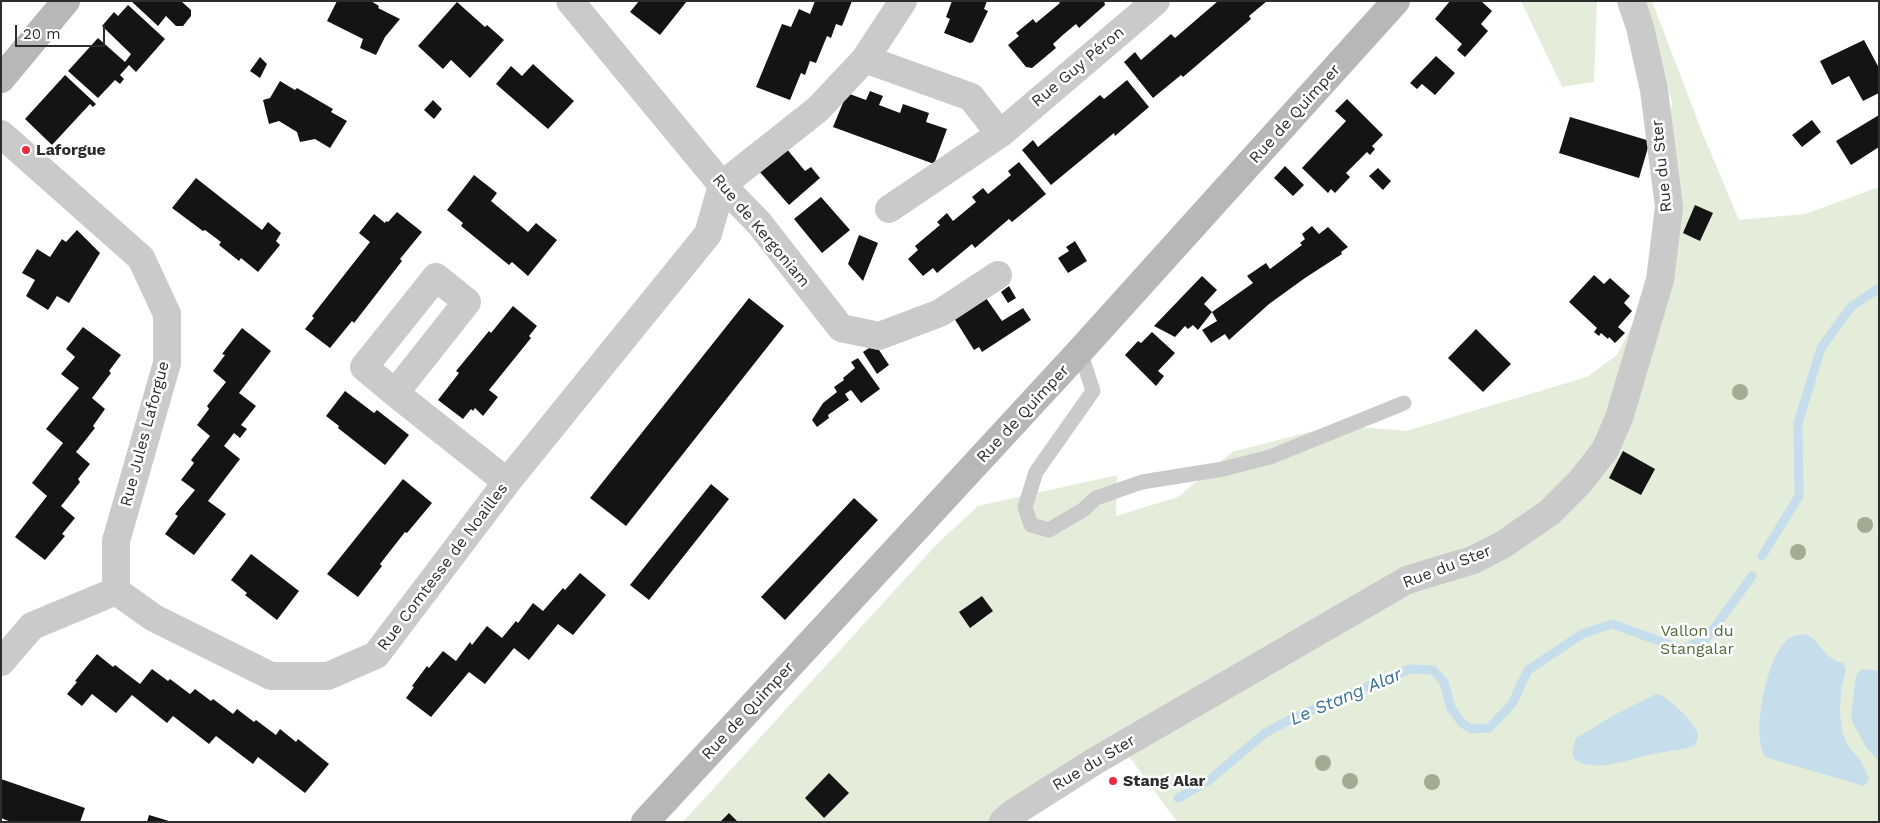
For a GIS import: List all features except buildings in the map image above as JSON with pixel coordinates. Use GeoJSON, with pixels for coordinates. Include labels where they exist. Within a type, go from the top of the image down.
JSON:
{"type":"FeatureCollection","features":[{"type":"Feature","properties":{"kind":"main road"},"geometry":{"type":"LineString","coordinates":[[1,79],[66,1]]}},
{"type":"Feature","properties":{"kind":"main road","name":"Rue de Quimper"},"geometry":{"type":"LineString","coordinates":[[645,822],[1080,351],[1396,1]]}},
{"type":"Feature","properties":{"kind":"street","name":"Rue de Kergoniam"},"geometry":{"type":"LineString","coordinates":[[570,1],[722,185],[759,223],[841,328],[879,336],[940,313],[998,275]]}},
{"type":"Feature","properties":{"kind":"street"},"geometry":{"type":"LineString","coordinates":[[722,185],[818,109],[865,59],[903,1]]}},
{"type":"Feature","properties":{"kind":"street","name":"Rue Guy Péron"},"geometry":{"type":"LineString","coordinates":[[889,209],[1000,134],[1156,1]]}},
{"type":"Feature","properties":{"kind":"street","name":"Rue du Ster"},"geometry":{"type":"LineString","coordinates":[[1004,822],[1013,813],[1095,761],[1407,580],[1473,560],[1504,544],[1550,512],[1580,482],[1605,450],[1619,418],[1660,280],[1669,207],[1654,90],[1640,27],[1631,1]]}},
{"type":"Feature","properties":{"kind":"street"},"geometry":{"type":"LineString","coordinates":[[865,59],[971,97],[1000,134]]}},
{"type":"Feature","properties":{"kind":"street","name":"Rue Jules Laforgue"},"geometry":{"type":"LineString","coordinates":[[1,134],[142,258],[167,314],[166,363],[116,541],[116,591]]}},
{"type":"Feature","properties":{"kind":"street","name":"Rue Comtesse de Noailles"},"geometry":{"type":"LineString","coordinates":[[116,591],[154,618],[271,676],[328,676],[376,655],[507,482],[708,234],[722,185]]}},
{"type":"Feature","properties":{"kind":"street"},"geometry":{"type":"LineString","coordinates":[[395,393],[507,482]]}},
{"type":"Feature","properties":{"kind":"street"},"geometry":{"type":"LineString","coordinates":[[1,662],[32,626],[116,591]]}},
{"type":"Feature","properties":{"kind":"lane"},"geometry":{"type":"LineString","coordinates":[[1080,351],[1093,391],[1036,472],[1025,507],[1031,525],[1049,530],[1083,510],[1096,498],[1142,482],[1223,470],[1270,457],[1404,403]]}},
{"type":"Feature","properties":{"kind":"green space"},"geometry":{"type":"Polygon","coordinates":[[[1521,1],[1597,1],[1594,82],[1562,87],[1521,1]]]}},
{"type":"Feature","properties":{"kind":"green space","name":"Vallon du Stangalar"},"geometry":{"type":"Polygon","coordinates":[[[1640,1],[1652,1],[1702,132],[1739,220],[1805,214],[1879,187],[1879,822],[1177,822],[1126,752],[1016,822],[683,822],[937,544],[978,506],[1117,475],[1116,516],[1178,497],[1232,452],[1336,425],[1406,431],[1587,377],[1617,355],[1655,279],[1672,101],[1640,1]]]}},
{"type":"Feature","properties":{"kind":"water"},"geometry":{"type":"Polygon","coordinates":[[[1805,634],[1832,658],[1843,663],[1846,670],[1841,689],[1840,712],[1842,732],[1848,746],[1861,761],[1869,779],[1864,786],[1765,757],[1761,746],[1760,716],[1762,699],[1771,666],[1777,653],[1786,641],[1793,636],[1805,634]]]}},
{"type":"Feature","properties":{"kind":"water"},"geometry":{"type":"Polygon","coordinates":[[[1862,669],[1879,671],[1879,762],[1866,747],[1851,719],[1855,682],[1857,674],[1862,669]]]}},
{"type":"Feature","properties":{"kind":"water"},"geometry":{"type":"Polygon","coordinates":[[[1656,694],[1673,704],[1693,724],[1698,735],[1694,746],[1656,753],[1619,763],[1592,765],[1575,760],[1572,754],[1576,738],[1618,713],[1656,694]]]}},
{"type":"Feature","properties":{"kind":"waterway","name":"Le Stang Alar"},"geometry":{"type":"LineString","coordinates":[[1762,556],[1799,496],[1798,423],[1821,348],[1851,307],[1879,288]]}},
{"type":"Feature","properties":{"kind":"waterway","name":"Le Stang Alar"},"geometry":{"type":"LineString","coordinates":[[1178,798],[1208,781],[1265,733],[1293,718],[1410,669],[1433,670],[1444,682],[1451,708],[1462,723],[1471,729],[1489,728],[1512,704],[1528,670],[1582,634],[1612,624],[1682,649],[1706,639],[1752,576]]}},
{"type":"Feature","properties":{"kind":"place","name":"Laforgue"},"geometry":{"type":"Point","coordinates":[26,150]}},
{"type":"Feature","properties":{"kind":"place","name":"Stang Alar"},"geometry":{"type":"Point","coordinates":[1113,781]}}]}
